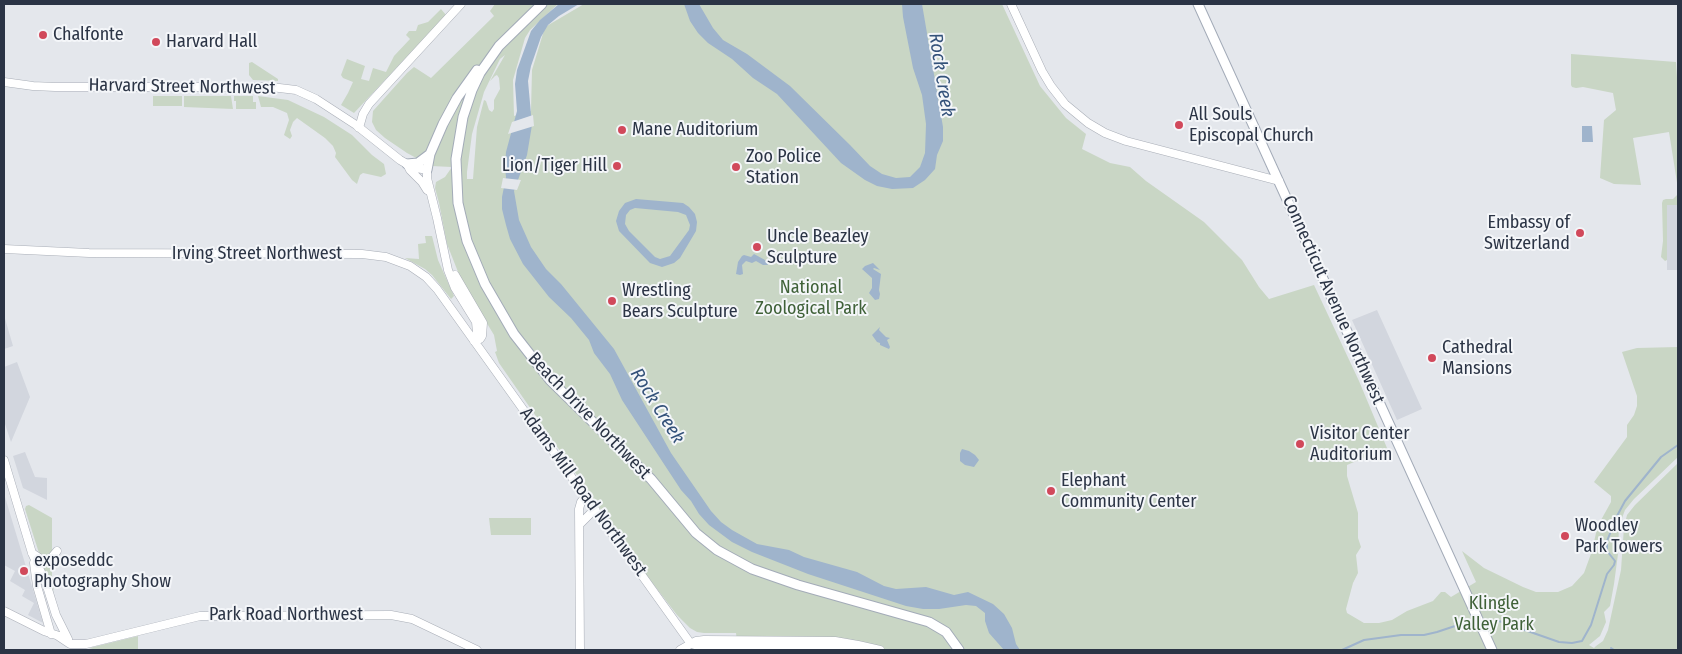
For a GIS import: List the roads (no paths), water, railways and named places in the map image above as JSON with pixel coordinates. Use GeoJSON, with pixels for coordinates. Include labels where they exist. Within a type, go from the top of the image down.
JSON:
{"type":"FeatureCollection","features":[{"type":"Feature","properties":{"kind":"main road"},"geometry":{"type":"LineString","coordinates":[[359,128],[363,114],[369,104],[461,4]]}},
{"type":"Feature","properties":{"kind":"main road","name":"Beach Drive Northwest"},"geometry":{"type":"LineString","coordinates":[[542,4],[494,52],[476,80],[463,117],[456,159],[457,195],[466,238],[482,277],[503,317],[532,359],[565,396],[651,479],[696,533],[717,550],[742,564],[781,580],[933,624],[950,636],[959,650]]}},
{"type":"Feature","properties":{"kind":"main road"},"geometry":{"type":"LineString","coordinates":[[1012,4],[1051,86],[1065,104],[1088,123],[1105,133],[1126,141],[1279,181]]}},
{"type":"Feature","properties":{"kind":"main road","name":"Connecticut Avenue Northwest"},"geometry":{"type":"LineString","coordinates":[[1198,4],[1492,650]]}},
{"type":"Feature","properties":{"kind":"main road"},"geometry":{"type":"LineString","coordinates":[[474,341],[477,333],[476,322],[455,288],[448,270],[427,178],[427,170],[430,154],[457,98],[474,74],[494,52]]}},
{"type":"Feature","properties":{"kind":"main road","name":"Harvard Street Northwest"},"geometry":{"type":"LineString","coordinates":[[4,82],[33,86],[261,86],[284,88],[316,99],[408,164],[427,170]]}},
{"type":"Feature","properties":{"kind":"main road"},"geometry":{"type":"LineString","coordinates":[[430,154],[418,164],[408,164],[410,170],[422,182],[434,203]]}},
{"type":"Feature","properties":{"kind":"main road","name":"Irving Street Northwest"},"geometry":{"type":"LineString","coordinates":[[4,249],[89,253],[362,254],[381,256],[410,266],[429,280],[474,341]]}},
{"type":"Feature","properties":{"kind":"main road","name":"Adams Mill Road Northwest"},"geometry":{"type":"LineString","coordinates":[[474,341],[691,644]]}},
{"type":"Feature","properties":{"kind":"main road"},"geometry":{"type":"LineString","coordinates":[[4,460],[32,553],[37,586],[55,635]]}},
{"type":"Feature","properties":{"kind":"main road"},"geometry":{"type":"LineString","coordinates":[[580,650],[579,509],[581,502],[586,496]]}},
{"type":"Feature","properties":{"kind":"main road"},"geometry":{"type":"LineString","coordinates":[[580,524],[595,509]]}},
{"type":"Feature","properties":{"kind":"main road"},"geometry":{"type":"LineString","coordinates":[[32,553],[41,559],[47,560],[57,551]]}},
{"type":"Feature","properties":{"kind":"main road"},"geometry":{"type":"LineString","coordinates":[[32,553],[46,583],[56,615],[68,639]]}},
{"type":"Feature","properties":{"kind":"main road","name":"Park Road Northwest"},"geometry":{"type":"LineString","coordinates":[[4,611],[70,644],[80,645],[200,616],[391,615],[412,619],[477,650]]}},
{"type":"Feature","properties":{"kind":"main road","name":"Park Road Northwest"},"geometry":{"type":"LineString","coordinates":[[55,635],[91,642]]}},
{"type":"Feature","properties":{"kind":"main road"},"geometry":{"type":"LineString","coordinates":[[680,650],[696,641],[704,640],[834,641],[858,644],[880,650]]}},
{"type":"Feature","properties":{"kind":"main road"},"geometry":{"type":"LineString","coordinates":[[691,644],[698,646],[830,646],[860,650]]}},
{"type":"Feature","properties":{"kind":"water"},"geometry":{"type":"Polygon","coordinates":[[[559,4],[579,4],[548,25],[541,37],[531,66],[528,81],[532,125],[527,155],[514,191],[519,220],[531,247],[546,269],[561,284],[614,349],[671,453],[711,511],[732,530],[757,544],[789,550],[804,557],[857,572],[884,586],[896,589],[926,587],[954,595],[968,592],[993,604],[1004,614],[1012,628],[1016,644],[1020,650],[1004,650],[989,633],[985,621],[985,613],[976,606],[966,605],[923,609],[906,606],[808,574],[752,552],[732,542],[709,525],[681,490],[622,400],[610,374],[594,353],[589,340],[571,318],[549,297],[523,264],[510,239],[506,225],[502,209],[502,197],[506,177],[506,152],[517,111],[515,84],[517,70],[531,31],[540,20],[559,4]]]}},
{"type":"Feature","properties":{"kind":"water"},"geometry":{"type":"Polygon","coordinates":[[[684,4],[699,4],[713,28],[723,40],[747,54],[790,86],[870,166],[882,174],[896,178],[910,177],[920,167],[925,153],[926,124],[922,95],[913,68],[902,4],[922,4],[943,127],[943,141],[937,155],[935,169],[925,180],[913,188],[892,189],[877,186],[865,180],[841,163],[777,94],[708,43],[690,21],[684,4]]]}},
{"type":"Feature","properties":{"kind":"water"},"geometry":{"type":"Polygon","coordinates":[[[1582,126],[1592,126],[1593,142],[1582,142],[1582,126]]]}},
{"type":"Feature","properties":{"kind":"water"},"geometry":{"type":"Polygon","coordinates":[[[636,199],[683,203],[689,207],[695,214],[697,222],[696,231],[680,258],[674,263],[662,267],[650,263],[619,231],[616,221],[619,211],[625,203],[636,199]],[[635,208],[626,215],[625,224],[629,231],[655,257],[660,259],[670,256],[689,230],[690,225],[686,215],[678,212],[635,208]]]}},
{"type":"Feature","properties":{"kind":"water"},"geometry":{"type":"Polygon","coordinates":[[[754,254],[765,260],[768,265],[763,265],[756,261],[752,263],[746,261],[742,265],[743,274],[736,274],[738,262],[742,256],[751,257],[754,254]]]}},
{"type":"Feature","properties":{"kind":"water"},"geometry":{"type":"Polygon","coordinates":[[[873,263],[880,270],[873,269],[881,274],[879,299],[875,300],[869,293],[872,288],[872,278],[862,269],[873,263]]]}},
{"type":"Feature","properties":{"kind":"water"},"geometry":{"type":"Polygon","coordinates":[[[880,327],[879,330],[886,337],[890,338],[887,340],[889,349],[880,345],[872,335],[880,327]]]}},
{"type":"Feature","properties":{"kind":"water"},"geometry":{"type":"Polygon","coordinates":[[[962,449],[969,451],[979,460],[974,467],[965,465],[960,461],[962,449]]]}},
{"type":"Feature","properties":{"kind":"waterway"},"geometry":{"type":"LineString","coordinates":[[1483,621],[1499,621],[1559,642],[1572,643],[1582,641],[1591,625],[1607,574],[1614,565],[1615,561],[1607,551],[1607,541],[1617,516],[1625,501],[1661,457],[1678,445]]}},
{"type":"Feature","properties":{"kind":"waterway"},"geometry":{"type":"LineString","coordinates":[[1342,650],[1364,640],[1401,635],[1424,635],[1461,624],[1475,622]]}},
{"type":"Feature","properties":{"kind":"place","name":"Chalfonte"},"geometry":{"type":"Point","coordinates":[43,35]}},
{"type":"Feature","properties":{"kind":"place","name":"Harvard Hall"},"geometry":{"type":"Point","coordinates":[156,42]}},
{"type":"Feature","properties":{"kind":"place","name":"All Souls Episcopal Church"},"geometry":{"type":"Point","coordinates":[1179,125]}},
{"type":"Feature","properties":{"kind":"place","name":"Mane Auditorium"},"geometry":{"type":"Point","coordinates":[622,130]}},
{"type":"Feature","properties":{"kind":"place","name":"Lion/Tiger Hill"},"geometry":{"type":"Point","coordinates":[617,166]}},
{"type":"Feature","properties":{"kind":"place","name":"Zoo Police Station"},"geometry":{"type":"Point","coordinates":[736,167]}},
{"type":"Feature","properties":{"kind":"place","name":"Embassy of Switzerland"},"geometry":{"type":"Point","coordinates":[1580,233]}},
{"type":"Feature","properties":{"kind":"place","name":"Uncle Beazley Sculpture"},"geometry":{"type":"Point","coordinates":[757,247]}},
{"type":"Feature","properties":{"kind":"place","name":"Wrestling Bears Sculpture"},"geometry":{"type":"Point","coordinates":[612,301]}},
{"type":"Feature","properties":{"kind":"place","name":"Cathedral Mansions"},"geometry":{"type":"Point","coordinates":[1432,358]}},
{"type":"Feature","properties":{"kind":"place","name":"Visitor Center Auditorium"},"geometry":{"type":"Point","coordinates":[1300,444]}},
{"type":"Feature","properties":{"kind":"place","name":"Elephant Community Center"},"geometry":{"type":"Point","coordinates":[1051,491]}},
{"type":"Feature","properties":{"kind":"place","name":"Woodley Park Towers"},"geometry":{"type":"Point","coordinates":[1565,536]}},
{"type":"Feature","properties":{"kind":"place","name":"exposeddc Photography Show"},"geometry":{"type":"Point","coordinates":[24,571]}},
{"type":"Feature","properties":{"kind":"water label","name":"Rock Creek"},"geometry":{"type":"Point","coordinates":[941,75]}},
{"type":"Feature","properties":{"kind":"water label","name":"Rock Creek"},"geometry":{"type":"Point","coordinates":[657,406]}},
{"type":"Feature","properties":{"kind":"park label","name":"National Zoological Park"},"geometry":{"type":"Point","coordinates":[811,298]}},
{"type":"Feature","properties":{"kind":"park label","name":"Klingle Valley Park"},"geometry":{"type":"Point","coordinates":[1494,614]}}]}
